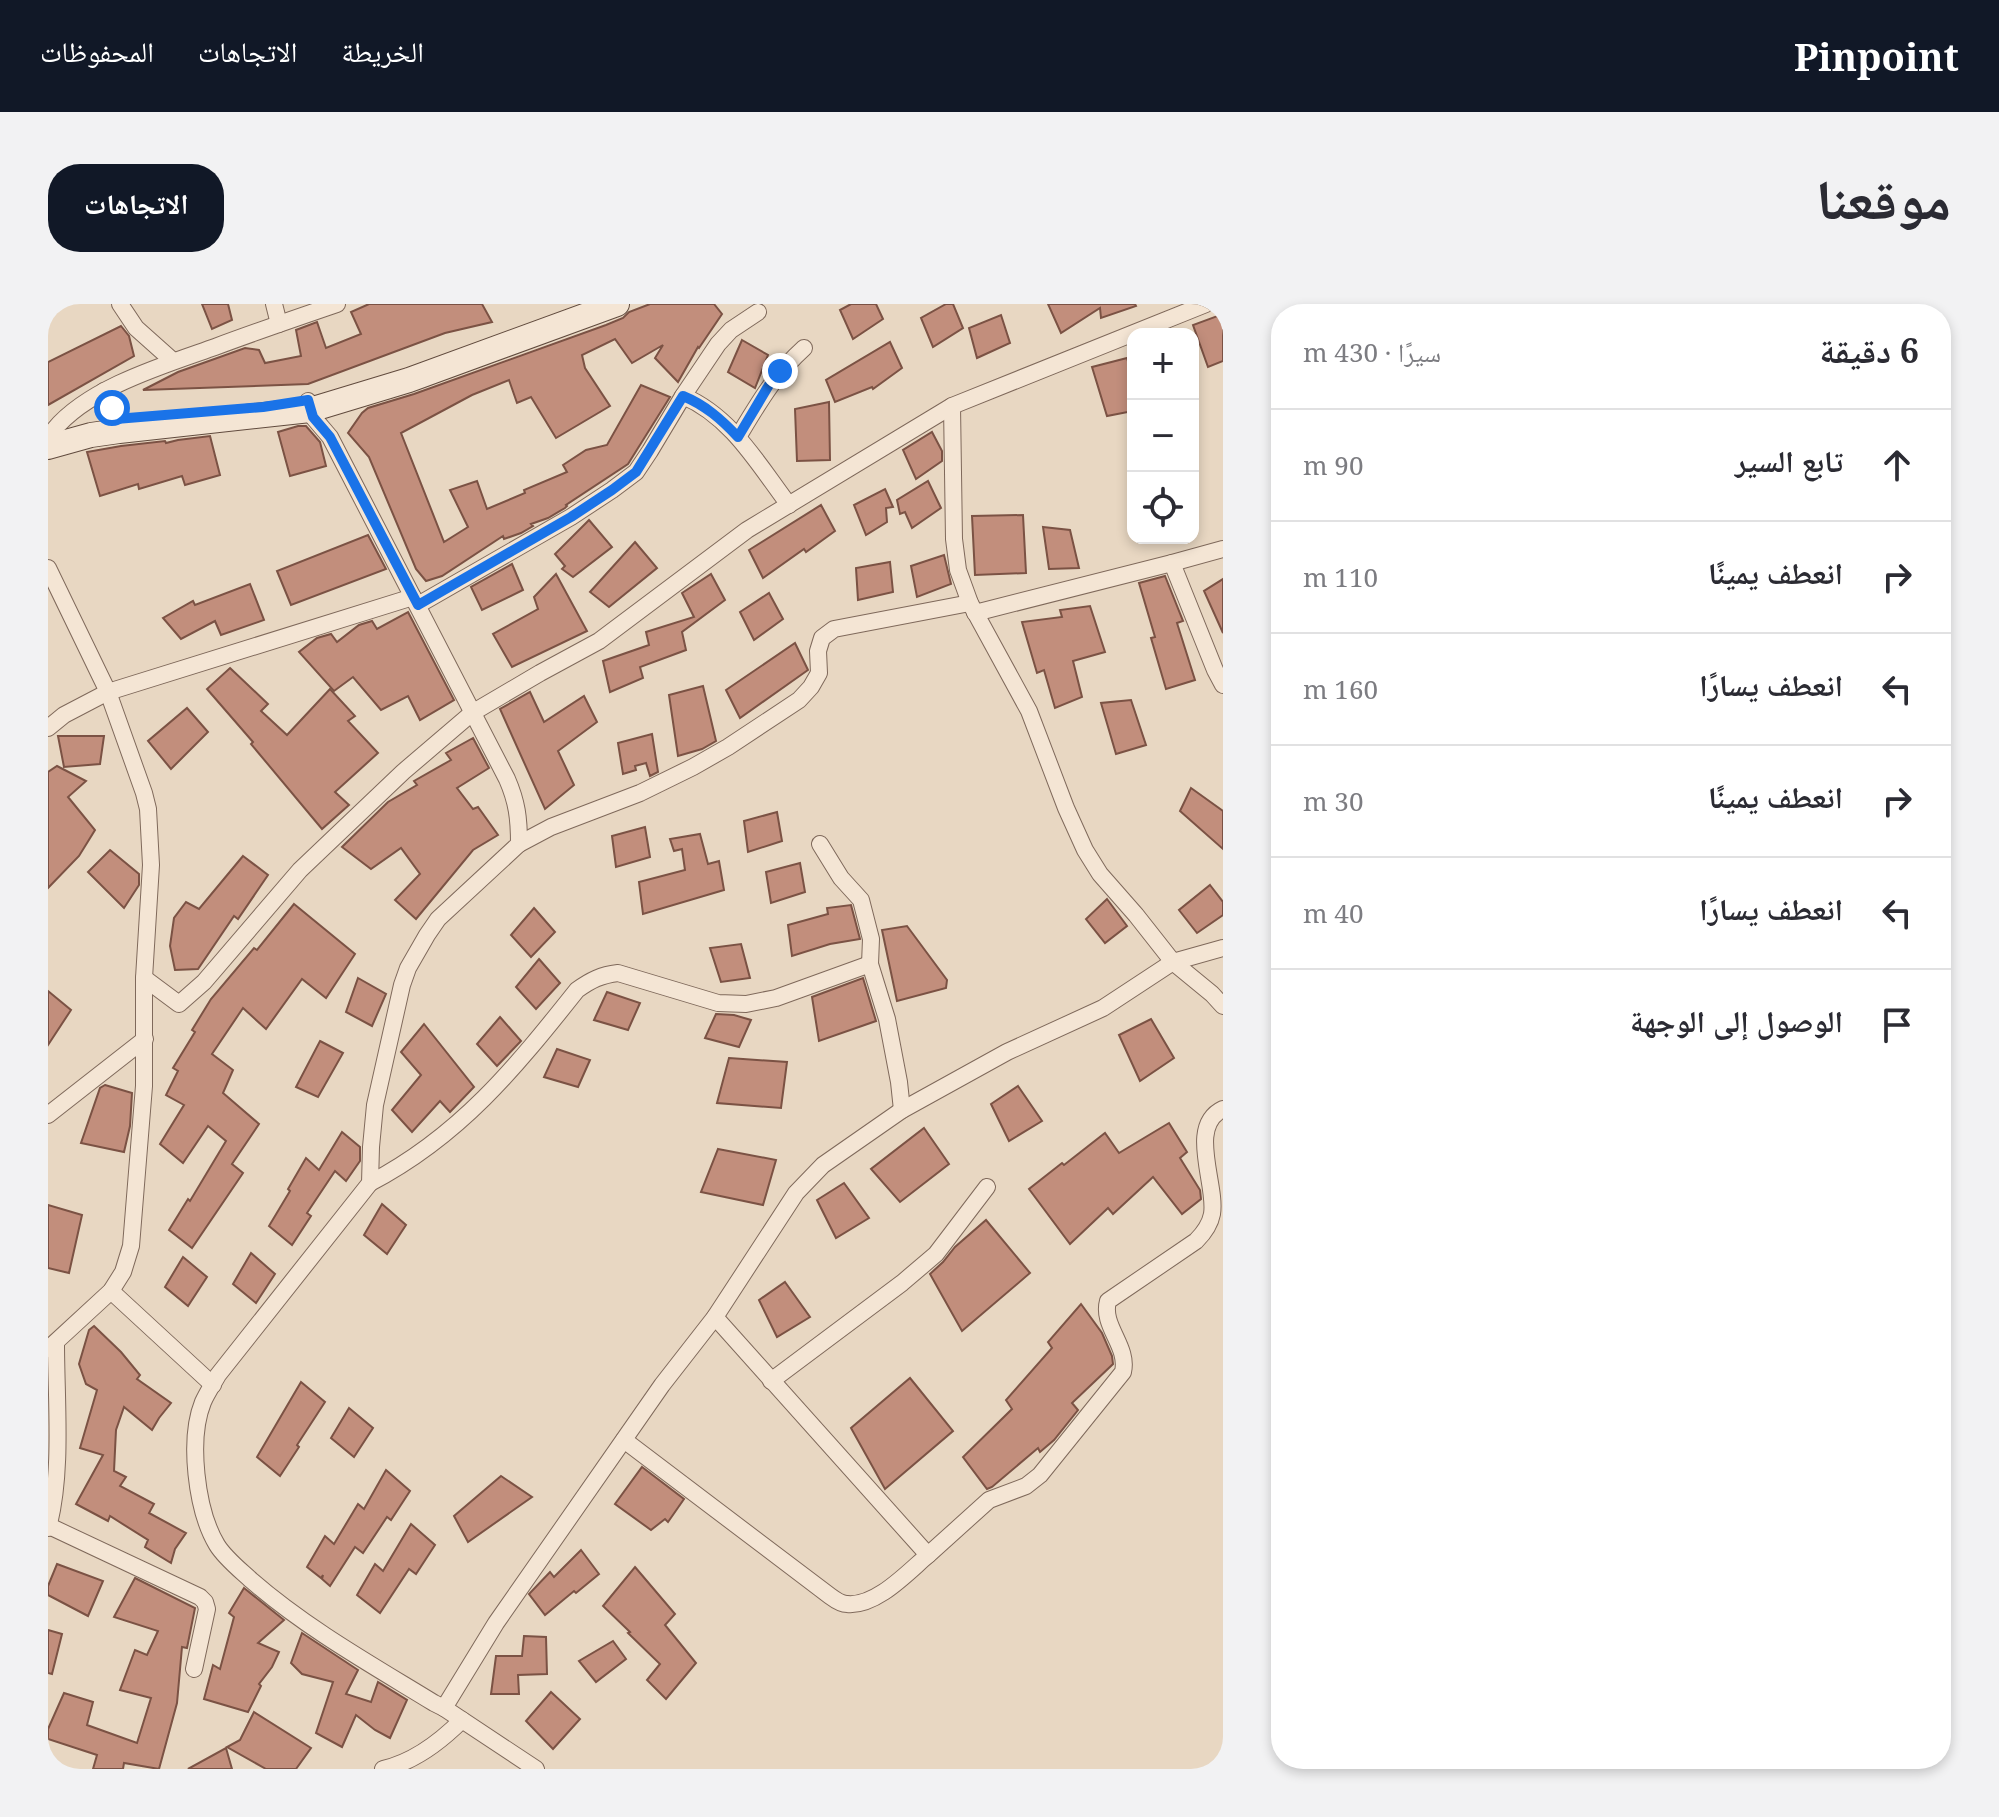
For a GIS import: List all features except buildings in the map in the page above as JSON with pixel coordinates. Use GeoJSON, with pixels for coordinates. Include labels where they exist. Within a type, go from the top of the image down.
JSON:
{"type":"FeatureCollection","features":[{"type":"Feature","properties":{"kind":"main road"},"geometry":{"type":"LineString","coordinates":[[317,403],[578,304]]}},
{"type":"Feature","properties":{"kind":"main road"},"geometry":{"type":"LineString","coordinates":[[51,439],[118,425],[317,403],[409,380],[617,304]]}},
{"type":"Feature","properties":{"kind":"street"},"geometry":{"type":"LineString","coordinates":[[120,304],[136,328],[173,361]]}},
{"type":"Feature","properties":{"kind":"street"},"geometry":{"type":"LineString","coordinates":[[274,304],[279,324]]}},
{"type":"Feature","properties":{"kind":"street"},"geometry":{"type":"LineString","coordinates":[[51,439],[62,420],[104,391],[173,361],[337,304]]}},
{"type":"Feature","properties":{"kind":"street"},"geometry":{"type":"LineString","coordinates":[[144,978],[179,1004],[204,982],[300,870],[472,713],[599,641],[747,530],[952,406],[1206,304]]}},
{"type":"Feature","properties":{"kind":"street"},"geometry":{"type":"LineString","coordinates":[[48,728],[64,715],[108,692],[416,601],[571,517],[636,472],[718,344],[731,330],[758,312]]}},
{"type":"Feature","properties":{"kind":"street"},"geometry":{"type":"LineString","coordinates":[[738,437],[769,385],[804,348]]}},
{"type":"Feature","properties":{"kind":"street"},"geometry":{"type":"LineString","coordinates":[[104,391],[118,425]]}},
{"type":"Feature","properties":{"kind":"street"},"geometry":{"type":"LineString","coordinates":[[683,396],[719,417],[738,437],[789,505]]}},
{"type":"Feature","properties":{"kind":"street"},"geometry":{"type":"LineString","coordinates":[[317,403],[318,425],[330,437],[516,798],[519,844]]}},
{"type":"Feature","properties":{"kind":"street"},"geometry":{"type":"LineString","coordinates":[[952,406],[954,539],[958,570],[973,608],[1029,711],[1066,808],[1100,874],[1173,962],[1223,1006]]}},
{"type":"Feature","properties":{"kind":"street"},"geometry":{"type":"LineString","coordinates":[[370,1183],[375,1105],[408,968],[438,919],[519,844],[551,827],[640,793],[693,767],[790,706],[811,687],[819,673],[818,651],[822,638],[834,629],[973,608],[1223,549]]}},
{"type":"Feature","properties":{"kind":"street"},"geometry":{"type":"LineString","coordinates":[[1172,563],[1223,685]]}},
{"type":"Feature","properties":{"kind":"street"},"geometry":{"type":"LineString","coordinates":[[48,568],[108,692],[144,793],[148,809],[151,865],[144,978],[144,1086],[135,1223],[128,1260],[111,1291],[52,1346],[57,1466],[48,1527],[200,1597],[207,1609],[194,1669]]}},
{"type":"Feature","properties":{"kind":"street"},"geometry":{"type":"LineString","coordinates":[[820,844],[841,878],[861,900],[871,939],[870,964],[887,1019],[902,1110]]}},
{"type":"Feature","properties":{"kind":"street"},"geometry":{"type":"LineString","coordinates":[[444,1708],[496,1623],[662,1385],[715,1317],[808,1179],[823,1165],[902,1110],[1007,1052],[1103,1008],[1173,962],[1223,948]]}},
{"type":"Feature","properties":{"kind":"street"},"geometry":{"type":"LineString","coordinates":[[536,1769],[325,1635],[269,1595],[234,1565],[218,1546],[198,1496],[195,1430],[203,1402],[218,1375],[370,1183],[412,1159],[478,1106],[577,990],[591,980],[618,973],[718,1003],[746,1004],[776,998],[870,964]]}},
{"type":"Feature","properties":{"kind":"street"},"geometry":{"type":"LineString","coordinates":[[48,1115],[145,1039]]}},
{"type":"Feature","properties":{"kind":"street"},"geometry":{"type":"LineString","coordinates":[[624,1440],[830,1596],[847,1604],[866,1601],[884,1593],[989,1500],[1026,1486],[1040,1475],[1123,1372],[1125,1361],[1122,1350],[1106,1314],[1108,1301],[1206,1231],[1213,1203],[1205,1143],[1206,1125],[1223,1109]]}},
{"type":"Feature","properties":{"kind":"street"},"geometry":{"type":"LineString","coordinates":[[771,1381],[936,1254],[987,1187]]}},
{"type":"Feature","properties":{"kind":"street"},"geometry":{"type":"LineString","coordinates":[[111,1291],[213,1385]]}},
{"type":"Feature","properties":{"kind":"street"},"geometry":{"type":"LineString","coordinates":[[715,1317],[928,1555]]}},
{"type":"Feature","properties":{"kind":"street"},"geometry":{"type":"LineString","coordinates":[[383,1769],[440,1742],[462,1720]]}},
{"type":"Feature","properties":{"kind":"route"},"geometry":{"type":"LineString","coordinates":[[112,408],[116,419],[263,407],[308,400],[313,417],[330,437],[418,605],[571,517],[636,472],[683,396],[719,417],[738,437],[780,371]]}}]}
